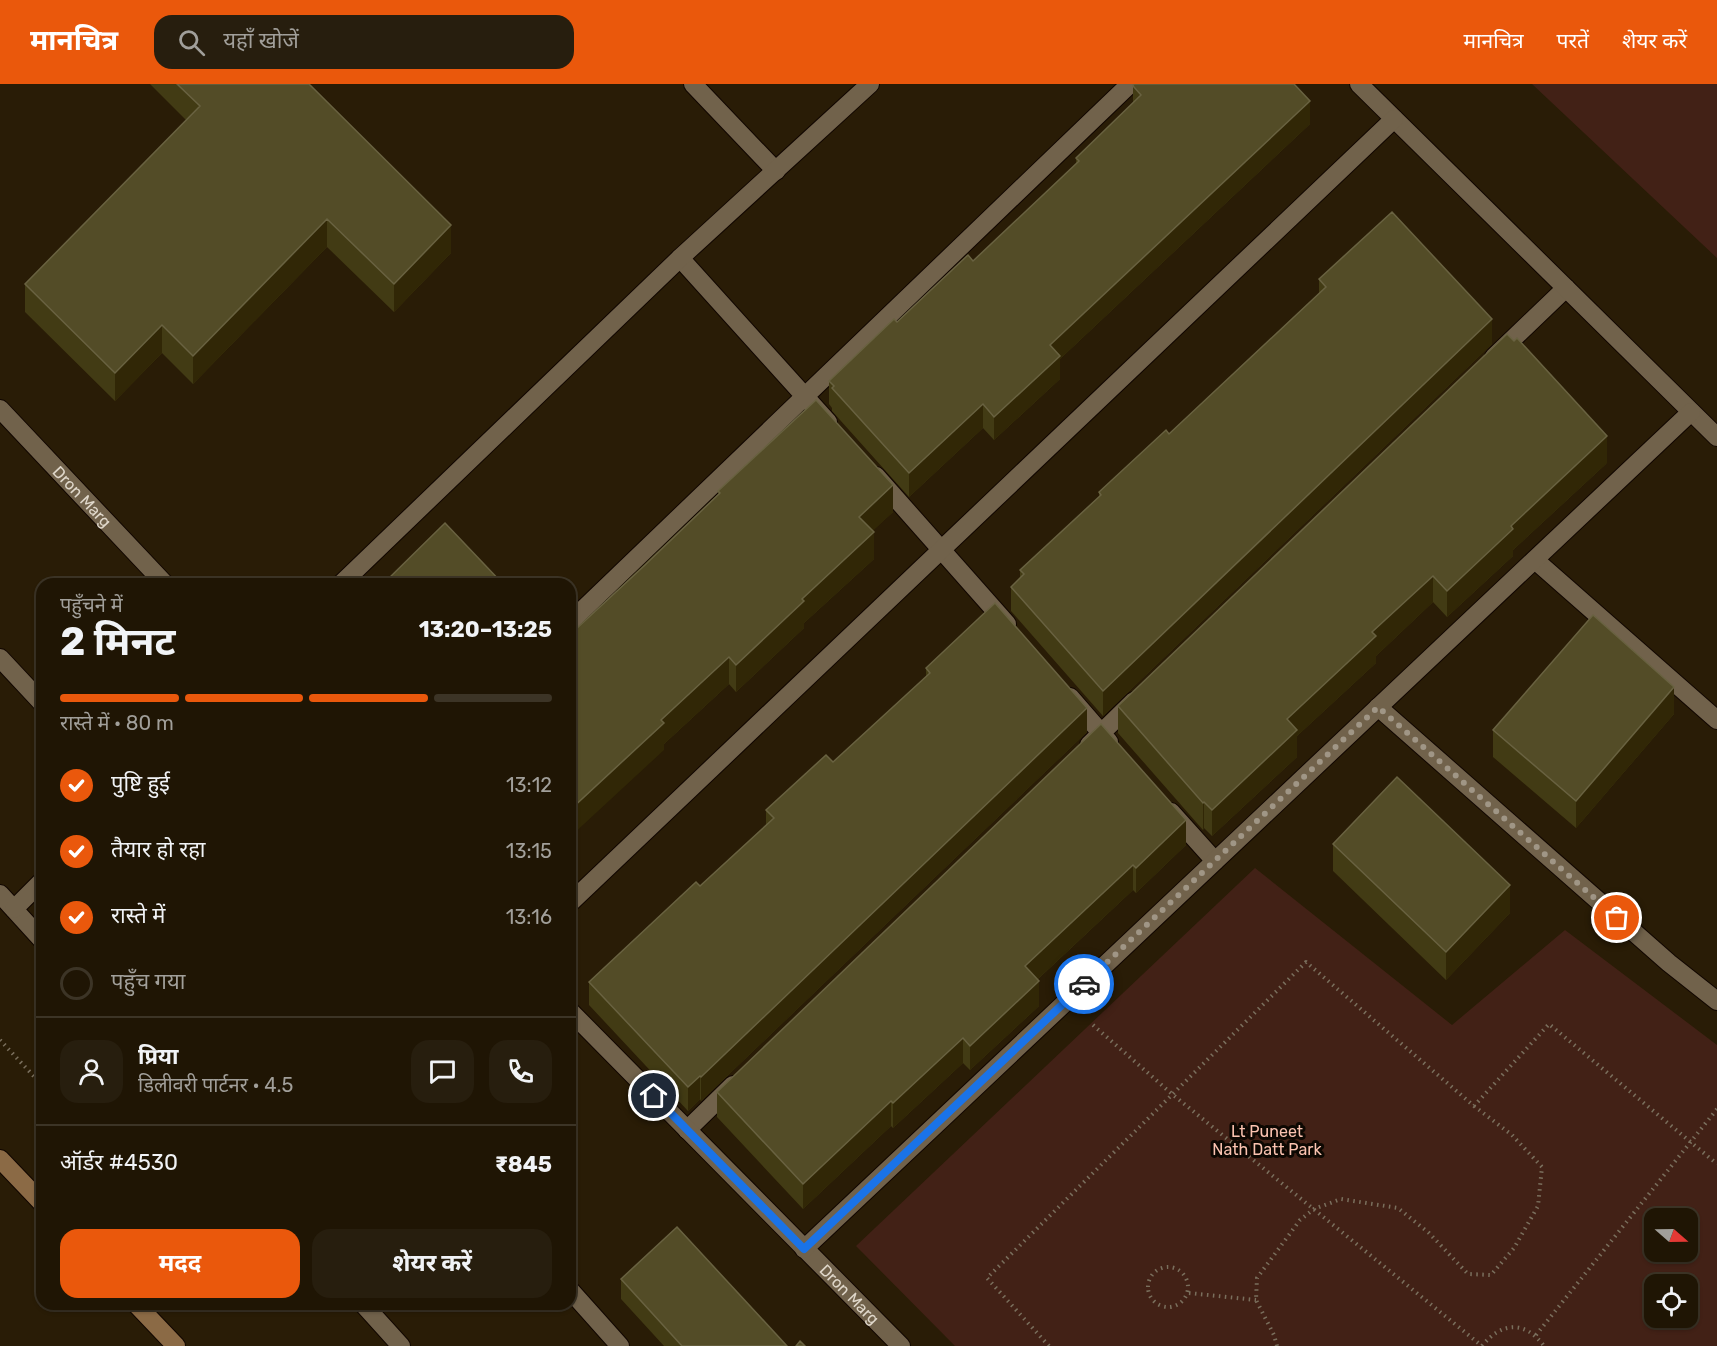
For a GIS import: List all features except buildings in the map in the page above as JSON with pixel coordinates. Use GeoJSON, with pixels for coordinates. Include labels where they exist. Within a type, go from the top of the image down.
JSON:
{"type":"FeatureCollection","features":[{"type":"Feature","properties":{"kind":"main road"},"geometry":{"type":"LineString","coordinates":[[0,1159],[36,1197]]}},
{"type":"Feature","properties":{"kind":"main road"},"geometry":{"type":"LineString","coordinates":[[142,1310],[176,1346]]}},
{"type":"Feature","properties":{"kind":"street"},"geometry":{"type":"LineString","coordinates":[[693,84],[776,171]]}},
{"type":"Feature","properties":{"kind":"street"},"geometry":{"type":"LineString","coordinates":[[347,578],[681,258],[870,84]]}},
{"type":"Feature","properties":{"kind":"street"},"geometry":{"type":"LineString","coordinates":[[576,616],[1130,84]]}},
{"type":"Feature","properties":{"kind":"street"},"geometry":{"type":"LineString","coordinates":[[1359,84],[1717,438]]}},
{"type":"Feature","properties":{"kind":"street"},"geometry":{"type":"LineString","coordinates":[[576,897],[1394,119]]}},
{"type":"Feature","properties":{"kind":"street"},"geometry":{"type":"LineString","coordinates":[[681,258],[843,439]]}},
{"type":"Feature","properties":{"kind":"street"},"geometry":{"type":"LineString","coordinates":[[1480,371],[1566,288]]}},
{"type":"Feature","properties":{"kind":"street","name":"Dron Marg"},"geometry":{"type":"LineString","coordinates":[[0,409],[159,578]]}},
{"type":"Feature","properties":{"kind":"street"},"geometry":{"type":"LineString","coordinates":[[804,1249],[1691,412]]}},
{"type":"Feature","properties":{"kind":"street"},"geometry":{"type":"LineString","coordinates":[[866,464],[1018,637]]}},
{"type":"Feature","properties":{"kind":"street"},"geometry":{"type":"LineString","coordinates":[[1535,560],[1717,720]]}},
{"type":"Feature","properties":{"kind":"street"},"geometry":{"type":"LineString","coordinates":[[0,658],[36,697]]}},
{"type":"Feature","properties":{"kind":"street"},"geometry":{"type":"LineString","coordinates":[[1056,681],[1124,759]]}},
{"type":"Feature","properties":{"kind":"street"},"geometry":{"type":"LineString","coordinates":[[1075,758],[1144,692]]}},
{"type":"Feature","properties":{"kind":"street"},"geometry":{"type":"LineString","coordinates":[[1378,707],[1669,963],[1717,1001]]}},
{"type":"Feature","properties":{"kind":"street"},"geometry":{"type":"LineString","coordinates":[[1162,801],[1215,861]]}},
{"type":"Feature","properties":{"kind":"street"},"geometry":{"type":"LineString","coordinates":[[14,909],[36,887]]}},
{"type":"Feature","properties":{"kind":"street"},"geometry":{"type":"LineString","coordinates":[[0,894],[36,933]]}},
{"type":"Feature","properties":{"kind":"street","name":"Dron Marg"},"geometry":{"type":"LineString","coordinates":[[576,1017],[900,1346]]}},
{"type":"Feature","properties":{"kind":"street"},"geometry":{"type":"LineString","coordinates":[[687,1130],[747,1072]]}},
{"type":"Feature","properties":{"kind":"street"},"geometry":{"type":"LineString","coordinates":[[576,1297],[620,1346]]}},
{"type":"Feature","properties":{"kind":"street"},"geometry":{"type":"LineString","coordinates":[[368,1310],[401,1346]]}},
{"type":"Feature","properties":{"kind":"path"},"geometry":{"type":"LineString","coordinates":[[1049,1346],[987,1278],[1306,962],[1474,1106],[1512,1135],[1542,1167],[1538,1206],[1514,1248],[1491,1275],[1468,1274],[1429,1233],[1398,1208],[1341,1199],[1314,1209],[1300,1220],[1257,1278],[1256,1300],[1274,1335],[1277,1346]]}},
{"type":"Feature","properties":{"kind":"path"},"geometry":{"type":"LineString","coordinates":[[1065,1001],[1172,1094],[1482,1346],[1492,1334],[1506,1327],[1522,1328],[1536,1335],[1544,1346]]}},
{"type":"Feature","properties":{"kind":"path"},"geometry":{"type":"LineString","coordinates":[[1474,1106],[1549,1024],[1717,1164]]}},
{"type":"Feature","properties":{"kind":"path"},"geometry":{"type":"LineString","coordinates":[[0,1040],[36,1079]]}},
{"type":"Feature","properties":{"kind":"path"},"geometry":{"type":"LineString","coordinates":[[1536,1335],[1717,1109]]}},
{"type":"Feature","properties":{"kind":"path"},"geometry":{"type":"LineString","coordinates":[[1163,1266],[1174,1266],[1184,1272],[1189,1293],[1183,1302],[1173,1307],[1162,1307],[1154,1302],[1148,1292],[1149,1281],[1154,1272],[1163,1266]]}},
{"type":"Feature","properties":{"kind":"path"},"geometry":{"type":"LineString","coordinates":[[1189,1293],[1256,1300]]}},
{"type":"Feature","properties":{"kind":"green space"},"geometry":{"type":"Polygon","coordinates":[[[1532,84],[1717,84],[1717,258],[1532,84]]]}},
{"type":"Feature","properties":{"kind":"green space","name":"Lt Puneet Nath Datt Park"},"geometry":{"type":"Polygon","coordinates":[[[1255,868],[1452,1025],[1565,930],[1717,1045],[1717,1346],[955,1346],[856,1246],[1255,868]]]}},
{"type":"Feature","properties":{"kind":"way so far"},"geometry":{"type":"LineString","coordinates":[[1084,984],[1378,707],[1617,918]]}},
{"type":"Feature","properties":{"kind":"route"},"geometry":{"type":"LineString","coordinates":[[654,1096],[804,1249],[1084,984]]}}]}
